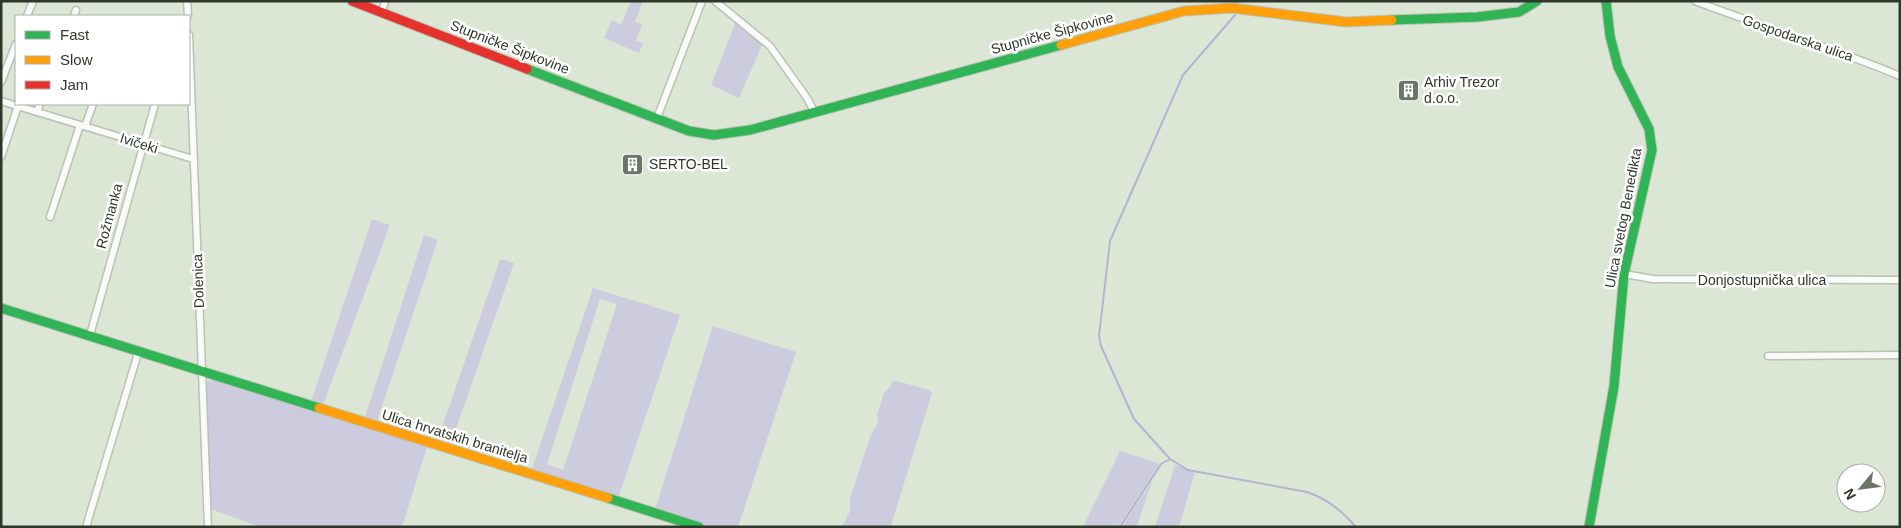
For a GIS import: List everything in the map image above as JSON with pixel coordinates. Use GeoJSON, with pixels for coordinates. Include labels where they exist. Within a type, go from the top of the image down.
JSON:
{"type":"FeatureCollection","features":[{"type":"Feature","properties":{"kind":"street"},"geometry":{"type":"LineString","coordinates":[[27,15],[33,1]]}},
{"type":"Feature","properties":{"kind":"street"},"geometry":{"type":"LineString","coordinates":[[188,1],[188,15]]}},
{"type":"Feature","properties":{"kind":"street","name":"Stupničke Šipkovine"},"geometry":{"type":"LineString","coordinates":[[352,1],[701,134],[715,136],[750,130],[1184,11],[1235,8],[1346,22],[1477,17],[1519,12],[1537,1]]}},
{"type":"Feature","properties":{"kind":"street"},"geometry":{"type":"LineString","coordinates":[[382,12],[385,1]]}},
{"type":"Feature","properties":{"kind":"street"},"geometry":{"type":"LineString","coordinates":[[658,118],[702,1]]}},
{"type":"Feature","properties":{"kind":"street"},"geometry":{"type":"LineString","coordinates":[[715,1],[770,46],[807,98],[814,112]]}},
{"type":"Feature","properties":{"kind":"street","name":"Ulica svetog Benedikta"},"geometry":{"type":"LineString","coordinates":[[1597,1],[1606,12]]}},
{"type":"Feature","properties":{"kind":"street","name":"Ulica svetog Benedikta"},"geometry":{"type":"LineString","coordinates":[[1590,527],[1607,418],[1614,386],[1624,274],[1650,162],[1652,140],[1649,129],[1618,67],[1606,12],[1606,1]]}},
{"type":"Feature","properties":{"kind":"street","name":"Gospodarska ulica"},"geometry":{"type":"LineString","coordinates":[[1695,1],[1781,34],[1856,57],[1900,76]]}},
{"type":"Feature","properties":{"kind":"street"},"geometry":{"type":"LineString","coordinates":[[1,82],[15,47]]}},
{"type":"Feature","properties":{"kind":"street","name":"Dolenica"},"geometry":{"type":"LineString","coordinates":[[190,92],[208,527]]}},
{"type":"Feature","properties":{"kind":"street","name":"Ivičeki"},"geometry":{"type":"LineString","coordinates":[[1,101],[193,160]]}},
{"type":"Feature","properties":{"kind":"street"},"geometry":{"type":"LineString","coordinates":[[37,112],[40,105]]}},
{"type":"Feature","properties":{"kind":"street"},"geometry":{"type":"LineString","coordinates":[[50,217],[82,126],[92,105]]}},
{"type":"Feature","properties":{"kind":"street","name":"Rožmanka"},"geometry":{"type":"LineString","coordinates":[[90,335],[142,144],[155,105]]}},
{"type":"Feature","properties":{"kind":"street"},"geometry":{"type":"LineString","coordinates":[[1,156],[18,106]]}},
{"type":"Feature","properties":{"kind":"street","name":"Donjostupnička ulica"},"geometry":{"type":"LineString","coordinates":[[1624,274],[1654,280],[1900,280]]}},
{"type":"Feature","properties":{"kind":"street"},"geometry":{"type":"LineString","coordinates":[[1,308],[202,371]]}},
{"type":"Feature","properties":{"kind":"street"},"geometry":{"type":"LineString","coordinates":[[86,527],[139,350]]}},
{"type":"Feature","properties":{"kind":"street"},"geometry":{"type":"LineString","coordinates":[[1768,356],[1900,355]]}},
{"type":"Feature","properties":{"kind":"street","name":"Ulica hrvatskih branitelja"},"geometry":{"type":"LineString","coordinates":[[202,371],[699,527]]}},
{"type":"Feature","properties":{"kind":"shaded area"},"geometry":{"type":"Polygon","coordinates":[[[631,1],[643,1],[635,22],[642,24],[636,41],[643,43],[639,53],[604,38],[612,20],[621,25],[631,1]]]}},
{"type":"Feature","properties":{"kind":"shaded area"},"geometry":{"type":"Polygon","coordinates":[[[736,21],[763,43],[739,98],[711,85],[736,21]]]}},
{"type":"Feature","properties":{"kind":"shaded area"},"geometry":{"type":"Polygon","coordinates":[[[372,219],[390,225],[323,405],[311,401],[372,219]]]}},
{"type":"Feature","properties":{"kind":"shaded area"},"geometry":{"type":"Polygon","coordinates":[[[424,235],[438,240],[377,421],[365,417],[424,235]]]}},
{"type":"Feature","properties":{"kind":"shaded area"},"geometry":{"type":"Polygon","coordinates":[[[500,259],[514,263],[451,443],[438,439],[500,259]]]}},
{"type":"Feature","properties":{"kind":"shaded area"},"geometry":{"type":"Polygon","coordinates":[[[593,288],[680,315],[618,499],[531,472],[593,288]],[[600,299],[547,464],[563,470],[617,304],[600,299]]]}},
{"type":"Feature","properties":{"kind":"shaded area"},"geometry":{"type":"Polygon","coordinates":[[[713,326],[796,352],[738,527],[707,527],[655,510],[713,326]]]}},
{"type":"Feature","properties":{"kind":"shaded area"},"geometry":{"type":"Polygon","coordinates":[[[217,379],[428,444],[402,527],[260,527],[211,509],[205,386],[206,382],[217,379]]]}},
{"type":"Feature","properties":{"kind":"shaded area"},"geometry":{"type":"Polygon","coordinates":[[[892,381],[929,390],[932,393],[891,527],[842,527],[850,511],[850,499],[870,437],[878,422],[877,415],[884,393],[891,386],[892,381]]]}},
{"type":"Feature","properties":{"kind":"shaded area"},"geometry":{"type":"Polygon","coordinates":[[[1120,451],[1158,463],[1158,466],[1118,527],[1083,527],[1120,451]]]}},
{"type":"Feature","properties":{"kind":"shaded area"},"geometry":{"type":"Polygon","coordinates":[[[1175,465],[1195,472],[1179,527],[1155,527],[1175,465]]]}},
{"type":"Feature","properties":{"kind":"shaded area"},"geometry":{"type":"Polygon","coordinates":[[[1152,481],[1137,527],[1122,527],[1152,481]]]}},
{"type":"Feature","properties":{"kind":"waterway"},"geometry":{"type":"LineString","coordinates":[[1236,1],[1236,7]]}},
{"type":"Feature","properties":{"kind":"waterway"},"geometry":{"type":"LineString","coordinates":[[1235,11],[1235,15],[1183,75],[1110,241],[1099,336],[1101,346],[1134,419],[1170,459],[1188,470],[1307,492],[1333,506],[1356,527]]}},
{"type":"Feature","properties":{"kind":"waterway"},"geometry":{"type":"LineString","coordinates":[[1120,527],[1161,464],[1170,459]]}},
{"type":"Feature","properties":{"kind":"traffic: fast"},"geometry":{"type":"LineString","coordinates":[[1392,20],[1477,17],[1519,12],[1537,1]]}},
{"type":"Feature","properties":{"kind":"traffic: fast"},"geometry":{"type":"LineString","coordinates":[[1589,527],[1614,386],[1624,274],[1652,150],[1649,129],[1618,67],[1610,36],[1606,1]]}},
{"type":"Feature","properties":{"kind":"traffic: fast"},"geometry":{"type":"LineString","coordinates":[[527,69],[689,131],[714,135],[750,130],[1061,45]]}},
{"type":"Feature","properties":{"kind":"traffic: fast"},"geometry":{"type":"LineString","coordinates":[[1,308],[319,408]]}},
{"type":"Feature","properties":{"kind":"traffic: fast"},"geometry":{"type":"LineString","coordinates":[[608,498],[699,527]]}},
{"type":"Feature","properties":{"kind":"traffic: slow"},"geometry":{"type":"LineString","coordinates":[[1061,45],[1184,11],[1232,8],[1346,22],[1392,20]]}},
{"type":"Feature","properties":{"kind":"traffic: slow"},"geometry":{"type":"LineString","coordinates":[[319,408],[608,498]]}},
{"type":"Feature","properties":{"kind":"traffic: jam"},"geometry":{"type":"LineString","coordinates":[[352,1],[527,69]]}},
{"type":"Feature","properties":{"kind":"place","name":"Arhiv Trezor d.o.o."},"geometry":{"type":"Point","coordinates":[1408,90]}},
{"type":"Feature","properties":{"kind":"place","name":"SERTO-BEL"},"geometry":{"type":"Point","coordinates":[633,164]}}]}
